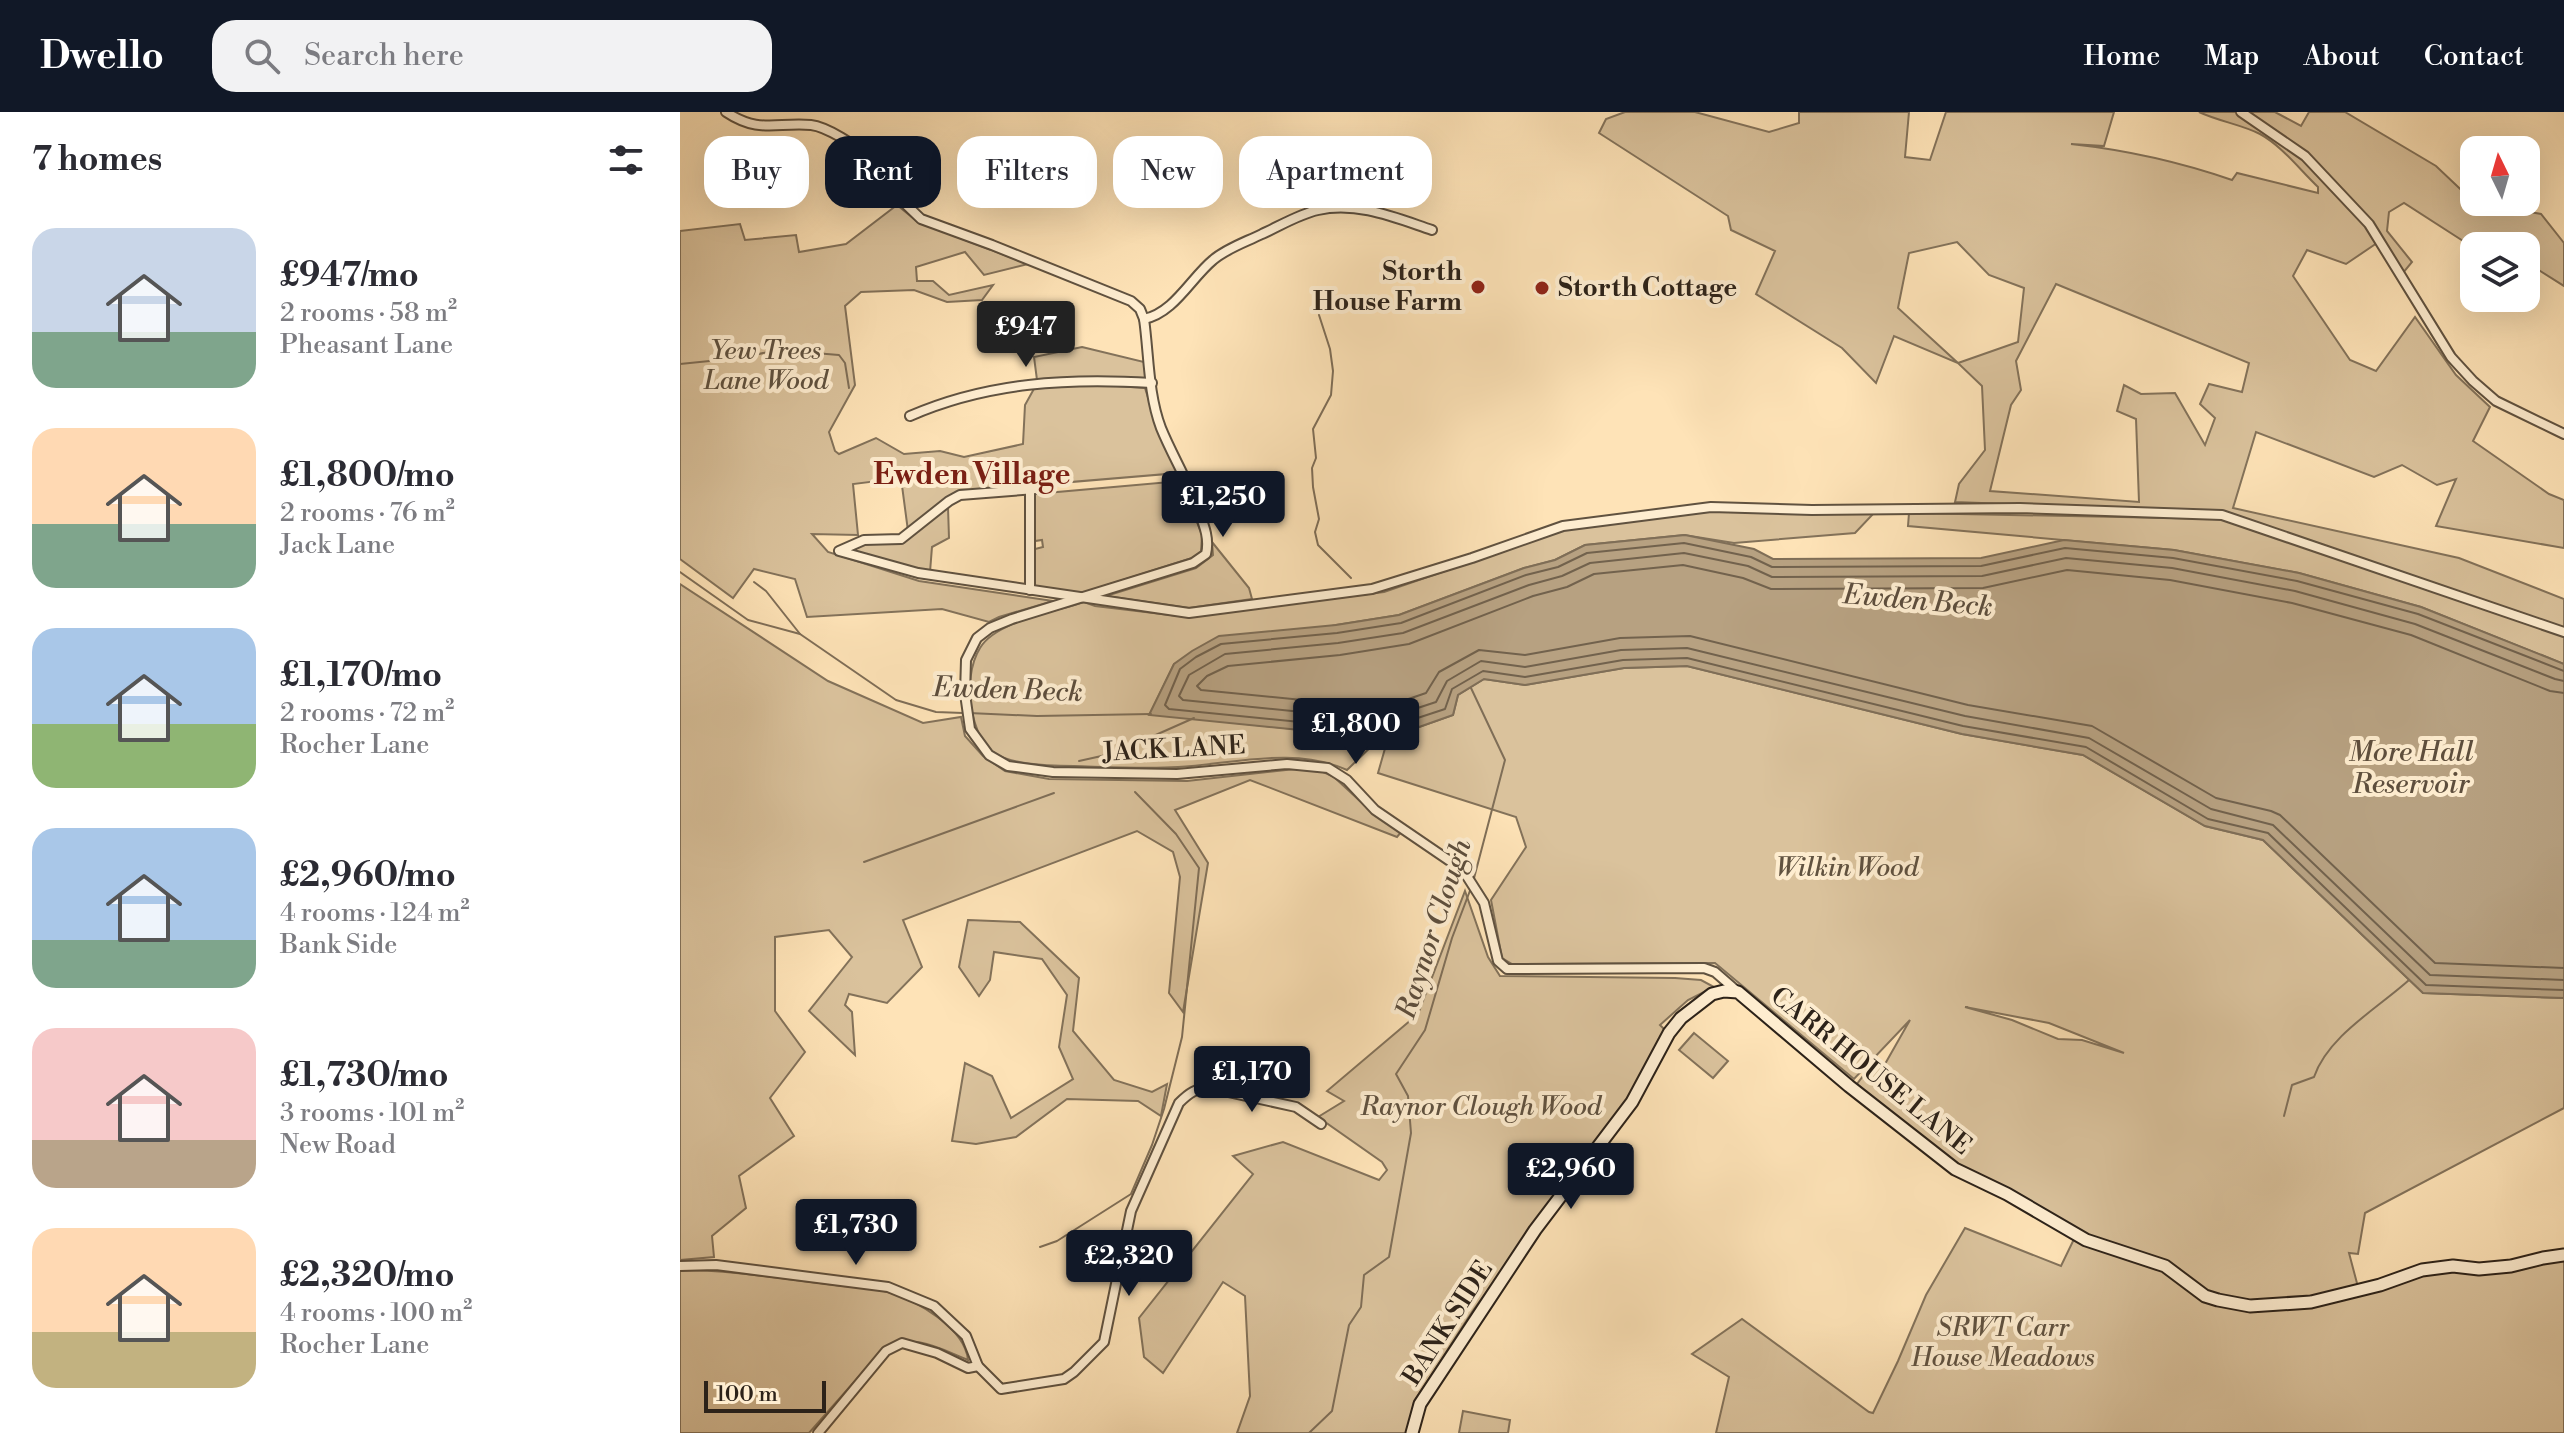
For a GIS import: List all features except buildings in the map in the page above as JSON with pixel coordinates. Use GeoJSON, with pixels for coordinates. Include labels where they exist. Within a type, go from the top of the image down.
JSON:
{"type":"FeatureCollection","features":[{"type":"Feature","properties":{"kind":"street"},"geometry":{"type":"LineString","coordinates":[[726,112],[741,122],[771,127],[814,125],[878,162],[895,194],[921,219],[1131,301],[1140,309],[1161,428],[1186,476],[1208,546],[1206,554],[1193,563],[1082,598]]}},
{"type":"Feature","properties":{"kind":"street"},"geometry":{"type":"LineString","coordinates":[[2241,112],[2305,156],[2369,224],[2451,357],[2473,381],[2496,401],[2564,434]]}},
{"type":"Feature","properties":{"kind":"street"},"geometry":{"type":"LineString","coordinates":[[1144,319],[1152,317],[1174,301],[1212,260],[1225,251],[1313,211],[1368,209],[1432,230]]}},
{"type":"Feature","properties":{"kind":"street"},"geometry":{"type":"LineString","coordinates":[[910,416],[946,401],[1028,385],[1119,381],[1152,383]]}},
{"type":"Feature","properties":{"kind":"street"},"geometry":{"type":"LineString","coordinates":[[1049,488],[960,495],[901,539],[864,540],[839,551],[918,573],[1189,613],[1372,589],[1563,526],[1711,507],[1812,510],[2020,508],[2222,515],[2564,632]]}},
{"type":"Feature","properties":{"kind":"street"},"geometry":{"type":"LineString","coordinates":[[1030,489],[1030,590]]}},
{"type":"Feature","properties":{"kind":"street","name":"JACK LANE"},"geometry":{"type":"LineString","coordinates":[[1082,598],[1000,623],[977,638],[966,660],[965,694],[970,729],[989,755],[1008,766],[1042,770],[1177,774],[1301,763],[1328,768],[1347,780],[1375,810],[1463,870],[1484,903],[1498,961],[1507,969],[1704,968],[1715,972],[1738,992]]}},
{"type":"Feature","properties":{"kind":"street","name":"CARR HOUSE LANE"},"geometry":{"type":"LineString","coordinates":[[1738,992],[1849,1086],[1955,1169],[2007,1194],[2086,1240],[2165,1266],[2205,1296],[2250,1306],[2311,1302],[2380,1285],[2422,1270],[2453,1266],[2479,1269],[2511,1266],[2564,1255]]}},
{"type":"Feature","properties":{"kind":"street","name":"BANK SIDE"},"geometry":{"type":"LineString","coordinates":[[1412,1433],[1420,1404],[1535,1230],[1632,1102],[1669,1033],[1681,1018],[1712,994],[1738,992]]}},
{"type":"Feature","properties":{"kind":"street"},"geometry":{"type":"LineString","coordinates":[[680,1266],[716,1265],[888,1287],[934,1306],[966,1336],[978,1366],[1001,1389],[1064,1379],[1104,1342],[1131,1211],[1179,1103],[1187,1094],[1199,1088],[1210,1088],[1253,1097],[1296,1107],[1321,1124]]}},
{"type":"Feature","properties":{"kind":"street"},"geometry":{"type":"LineString","coordinates":[[818,1433],[886,1351],[902,1343],[937,1353],[968,1368],[978,1366]]}},
{"type":"Feature","properties":{"kind":"green space"},"geometry":{"type":"Polygon","coordinates":[[[1625,112],[1695,112],[1769,132],[1799,123],[1799,112],[1909,112],[1905,157],[1930,160],[1946,112],[2114,112],[2104,146],[2071,144],[2153,158],[2232,180],[2237,173],[2318,193],[2318,187],[2268,139],[2199,112],[2237,112],[2304,158],[2367,225],[2377,243],[2346,264],[2307,250],[2293,276],[2350,360],[2376,371],[2415,317],[2456,375],[2490,407],[2473,441],[2549,494],[2564,500],[2564,548],[2436,526],[2456,479],[2437,485],[2402,465],[2374,477],[2256,432],[2233,508],[2459,558],[2564,599],[2564,664],[2421,607],[2299,573],[2174,550],[1908,526],[1909,513],[2221,519],[2261,533],[2251,522],[2223,512],[1955,502],[1959,484],[1985,450],[1982,386],[1958,363],[1894,336],[1876,383],[1842,348],[1756,294],[1775,251],[1731,230],[1728,216],[1599,133],[1606,119],[1625,112]],[[1957,242],[1909,253],[1898,308],[1958,363],[2018,342],[2024,288],[1989,275],[1957,242]],[[2056,284],[2016,361],[2021,390],[2011,405],[1990,491],[2139,502],[2136,419],[2117,411],[2124,385],[2141,394],[2175,393],[2205,445],[2215,418],[2200,404],[2209,384],[2242,392],[2249,363],[2056,284]]]}},
{"type":"Feature","properties":{"kind":"green space"},"geometry":{"type":"Polygon","coordinates":[[[2247,112],[2275,112],[2301,126],[2309,112],[2345,112],[2436,166],[2460,189],[2460,216],[2541,214],[2564,243],[2564,286],[2540,271],[2540,232],[2460,232],[2460,239],[2404,203],[2389,212],[2387,231],[2412,262],[2403,273],[2307,153],[2247,112]]]}},
{"type":"Feature","properties":{"kind":"green space","name":"Yew Trees Lane Wood"},"geometry":{"type":"Polygon","coordinates":[[[893,208],[901,208],[918,222],[1028,264],[984,275],[965,252],[916,267],[917,281],[933,281],[949,295],[993,285],[982,300],[947,302],[914,290],[861,292],[845,306],[855,385],[829,432],[835,451],[839,454],[876,438],[904,454],[940,451],[964,457],[1023,444],[1025,405],[1035,387],[1103,385],[1145,388],[1159,433],[1178,473],[964,491],[908,531],[901,478],[853,484],[858,535],[812,534],[828,552],[919,581],[1053,601],[989,622],[942,609],[807,617],[795,579],[754,569],[733,598],[680,559],[680,231],[740,224],[745,240],[796,235],[799,252],[846,244],[893,208]]]}},
{"type":"Feature","properties":{"kind":"green space"},"geometry":{"type":"Polygon","coordinates":[[[1082,347],[1144,362],[1146,380],[1037,380],[1034,357],[1082,347]]]}},
{"type":"Feature","properties":{"kind":"green space"},"geometry":{"type":"Polygon","coordinates":[[[1181,481],[1202,535],[1201,552],[1192,558],[1082,593],[1034,587],[1035,549],[1043,547],[1042,540],[1035,541],[1035,494],[1181,481]]]}},
{"type":"Feature","properties":{"kind":"green space"},"geometry":{"type":"Polygon","coordinates":[[[948,507],[949,538],[932,547],[930,572],[847,550],[866,542],[909,538],[948,507]]]}},
{"type":"Feature","properties":{"kind":"green space"},"geometry":{"type":"Polygon","coordinates":[[[1713,511],[1874,513],[1855,533],[1734,543],[1684,535],[1585,545],[1555,560],[1524,568],[1399,615],[1336,625],[1174,664],[1150,714],[1380,738],[1347,770],[1327,763],[1285,758],[1165,768],[1034,764],[1013,761],[991,750],[982,740],[974,720],[970,700],[971,677],[977,654],[988,639],[1012,624],[1084,602],[1187,617],[1384,592],[1564,530],[1713,511]]]}},
{"type":"Feature","properties":{"kind":"green space"},"geometry":{"type":"Polygon","coordinates":[[[1212,542],[1249,588],[1252,599],[1189,608],[1106,596],[1196,568],[1213,555],[1212,542]]]}},
{"type":"Feature","properties":{"kind":"green space"},"geometry":{"type":"Polygon","coordinates":[[[680,584],[828,681],[923,723],[961,717],[965,736],[983,756],[1005,771],[1049,779],[1187,781],[1317,769],[1334,777],[1375,815],[1402,831],[1397,837],[1250,780],[1175,810],[1208,863],[1183,1012],[1169,993],[1180,877],[1173,852],[1137,831],[903,920],[922,967],[887,1003],[849,994],[845,1005],[852,1012],[855,1055],[809,1011],[852,957],[829,930],[775,937],[775,1011],[805,1052],[770,1098],[794,1136],[739,1176],[746,1208],[712,1236],[714,1257],[680,1260],[680,584]]]}},
{"type":"Feature","properties":{"kind":"green space","name":"Wilkin Wood"},"geometry":{"type":"Polygon","coordinates":[[[1687,666],[1962,734],[2083,755],[2205,826],[2263,840],[2423,993],[2564,998],[2564,1108],[2365,1213],[2358,1254],[2349,1253],[2358,1287],[2310,1299],[2251,1305],[2201,1290],[2177,1274],[2083,1237],[1947,1160],[1857,1084],[1863,1076],[1885,1064],[1910,1020],[1854,1079],[1715,963],[1512,964],[1502,958],[1491,900],[1526,847],[1516,817],[1378,773],[1388,738],[1453,715],[1458,695],[1484,679],[1525,685],[1624,668],[1687,666]],[[1965,1007],[2012,1020],[2058,1039],[2082,1040],[2124,1053],[2049,1023],[1965,1007]]]}},
{"type":"Feature","properties":{"kind":"green space","name":"Raynor Clough Wood"},"geometry":{"type":"Polygon","coordinates":[[[1465,891],[1488,957],[1500,976],[1675,978],[1701,980],[1714,987],[1688,1000],[1660,1025],[1667,1032],[1626,1103],[1472,1312],[1414,1402],[1407,1433],[1237,1433],[1250,1396],[1245,1296],[1223,1282],[1163,1373],[1144,1357],[1139,1318],[1253,1174],[1233,1156],[1283,1142],[1379,1180],[1387,1170],[1382,1162],[1318,1117],[1344,1101],[1327,1091],[1418,1014],[1465,891]]]}},
{"type":"Feature","properties":{"kind":"green space"},"geometry":{"type":"Polygon","coordinates":[[[968,920],[1020,922],[1079,978],[1073,1031],[1114,1080],[1152,1092],[1167,1084],[1161,1116],[1138,1101],[1067,1099],[1016,1137],[976,1144],[952,1141],[965,1063],[992,1076],[1011,1118],[1073,1079],[1059,1047],[1067,995],[1042,959],[994,952],[990,980],[979,996],[959,967],[968,920]]]}},
{"type":"Feature","properties":{"kind":"green space"},"geometry":{"type":"Polygon","coordinates":[[[1694,1033],[1728,1061],[1713,1078],[1679,1050],[1694,1033]]]}},
{"type":"Feature","properties":{"kind":"green space","name":"SRWT Carr House Meadows"},"geometry":{"type":"Polygon","coordinates":[[[1965,1228],[2061,1266],[2075,1237],[2159,1268],[2213,1302],[2249,1312],[2277,1310],[2423,1273],[2564,1259],[2564,1433],[1716,1433],[1729,1377],[1692,1354],[1742,1319],[1873,1413],[1926,1295],[1965,1228]]]}},
{"type":"Feature","properties":{"kind":"green space"},"geometry":{"type":"Polygon","coordinates":[[[680,1270],[717,1271],[888,1292],[925,1309],[949,1327],[965,1348],[968,1360],[926,1344],[895,1344],[884,1348],[809,1433],[680,1433],[680,1270]]]}},
{"type":"Feature","properties":{"kind":"green space"},"geometry":{"type":"Polygon","coordinates":[[[1463,1411],[1510,1420],[1508,1433],[1459,1433],[1463,1411]]]}},
{"type":"Feature","properties":{"kind":"water","name":"More Hall Reservoir"},"geometry":{"type":"Polygon","coordinates":[[[1685,535],[1754,549],[1773,559],[1981,558],[2064,540],[2174,550],[2299,573],[2421,607],[2564,664],[2564,998],[2423,993],[2263,840],[2205,826],[2083,755],[1962,734],[1687,666],[1624,668],[1525,685],[1484,679],[1458,695],[1453,715],[1388,738],[1149,715],[1174,664],[1219,636],[1336,625],[1399,615],[1524,568],[1555,560],[1585,545],[1685,535]]]}},
{"type":"Feature","properties":{"kind":"waterway"},"geometry":{"type":"LineString","coordinates":[[1319,315],[1330,349],[1333,371],[1331,395],[1313,429],[1316,458],[1312,468],[1313,487],[1319,519],[1315,532],[1318,545],[1351,578]]}},
{"type":"Feature","properties":{"kind":"waterway"},"geometry":{"type":"LineString","coordinates":[[680,364],[739,358],[778,350],[839,355],[845,363],[849,388]]}},
{"type":"Feature","properties":{"kind":"waterway","name":"Ewden Beck"},"geometry":{"type":"LineString","coordinates":[[680,572],[748,620],[800,634],[896,700],[936,712],[963,713]]}},
{"type":"Feature","properties":{"kind":"waterway","name":"Ewden Beck"},"geometry":{"type":"LineString","coordinates":[[754,582],[766,591],[800,634]]}},
{"type":"Feature","properties":{"kind":"waterway","name":"Raynor Clough"},"geometry":{"type":"LineString","coordinates":[[1471,688],[1505,760],[1473,882]]}},
{"type":"Feature","properties":{"kind":"waterway","name":"Ewden Beck"},"geometry":{"type":"LineString","coordinates":[[969,713],[1037,716],[1151,714]]}},
{"type":"Feature","properties":{"kind":"waterway","name":"Ewden Beck"},"geometry":{"type":"LineString","coordinates":[[1079,761],[1115,753],[1194,718]]}},
{"type":"Feature","properties":{"kind":"waterway"},"geometry":{"type":"LineString","coordinates":[[1040,1247],[1057,1241],[1131,1194],[1164,1109],[1182,1037],[1199,868],[1176,834],[1135,792]]}},
{"type":"Feature","properties":{"kind":"waterway"},"geometry":{"type":"LineString","coordinates":[[864,862],[1054,793]]}},
{"type":"Feature","properties":{"kind":"waterway","name":"Raynor Clough"},"geometry":{"type":"LineString","coordinates":[[1309,1433],[1332,1411],[1349,1325],[1361,1307],[1364,1275],[1389,1257],[1411,1133],[1408,1096],[1396,1074],[1425,1030],[1452,938],[1471,888]]}},
{"type":"Feature","properties":{"kind":"waterway"},"geometry":{"type":"LineString","coordinates":[[2284,1116],[2292,1085],[2314,1077],[2330,1048],[2409,980]]}},
{"type":"Feature","properties":{"kind":"place","name":"Storth House Farm"},"geometry":{"type":"Point","coordinates":[1478,287]}},
{"type":"Feature","properties":{"kind":"place","name":"Storth Cottage"},"geometry":{"type":"Point","coordinates":[1542,288]}},
{"type":"Feature","properties":{"kind":"district","name":"Ewden Village"},"geometry":{"type":"Point","coordinates":[972,475]}}]}
